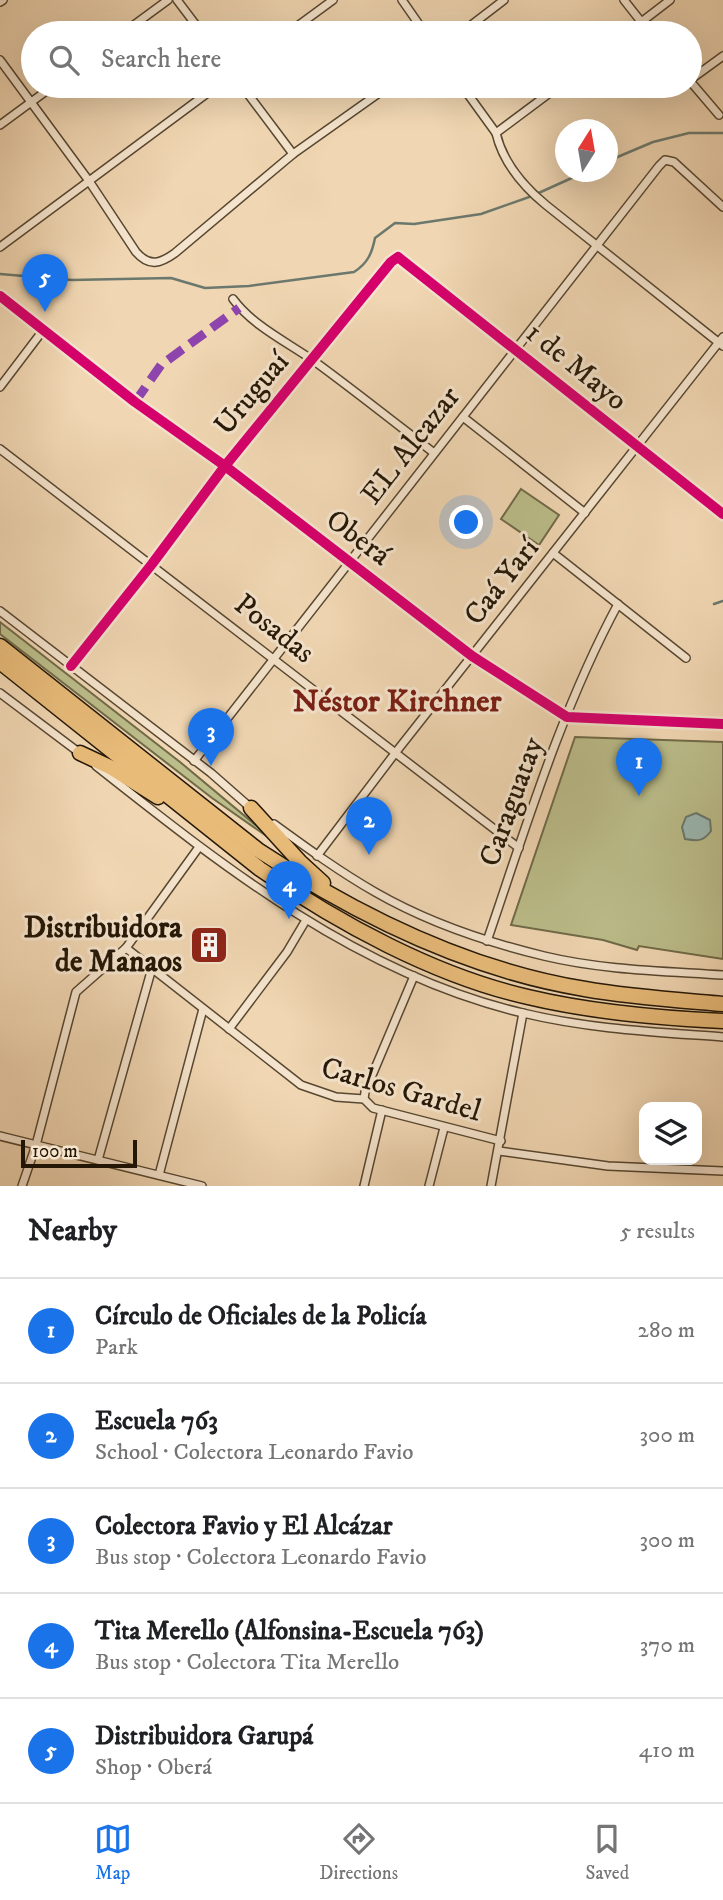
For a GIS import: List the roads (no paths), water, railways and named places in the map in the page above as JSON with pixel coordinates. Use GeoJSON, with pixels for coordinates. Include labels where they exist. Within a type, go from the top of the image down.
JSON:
{"type":"FeatureCollection","features":[{"type":"Feature","properties":{"kind":"highway"},"geometry":{"type":"LineString","coordinates":[[0,646],[257,850],[298,877],[346,902],[444,948],[507,971],[583,989],[723,1004]]}},
{"type":"Feature","properties":{"kind":"highway"},"geometry":{"type":"LineString","coordinates":[[0,662],[260,869],[292,891],[381,942],[438,967],[526,997],[583,1008],[721,1021]]}},
{"type":"Feature","properties":{"kind":"highway"},"geometry":{"type":"LineString","coordinates":[[80,753],[112,768],[214,831]]}},
{"type":"Feature","properties":{"kind":"highway"},"geometry":{"type":"LineString","coordinates":[[251,808],[300,862],[346,902]]}},
{"type":"Feature","properties":{"kind":"street"},"geometry":{"type":"LineString","coordinates":[[139,21],[168,0]]}},
{"type":"Feature","properties":{"kind":"street"},"geometry":{"type":"LineString","coordinates":[[177,0],[193,21]]}},
{"type":"Feature","properties":{"kind":"street"},"geometry":{"type":"LineString","coordinates":[[304,21],[333,0]]}},
{"type":"Feature","properties":{"kind":"street"},"geometry":{"type":"LineString","coordinates":[[402,0],[417,21]]}},
{"type":"Feature","properties":{"kind":"street"},"geometry":{"type":"LineString","coordinates":[[477,21],[505,0]]}},
{"type":"Feature","properties":{"kind":"street"},"geometry":{"type":"LineString","coordinates":[[624,0],[641,21]]}},
{"type":"Feature","properties":{"kind":"street"},"geometry":{"type":"LineString","coordinates":[[643,21],[670,0]]}},
{"type":"Feature","properties":{"kind":"street"},"geometry":{"type":"LineString","coordinates":[[702,72],[723,56]]}},
{"type":"Feature","properties":{"kind":"street"},"geometry":{"type":"LineString","coordinates":[[0,60],[21,90]]}},
{"type":"Feature","properties":{"kind":"street"},"geometry":{"type":"LineString","coordinates":[[702,95],[719,115]]}},
{"type":"Feature","properties":{"kind":"street"},"geometry":{"type":"LineString","coordinates":[[27,98],[89,181],[135,252],[151,263],[162,262],[293,154],[372,98]]}},
{"type":"Feature","properties":{"kind":"street"},"geometry":{"type":"LineString","coordinates":[[0,125],[37,98]]}},
{"type":"Feature","properties":{"kind":"street"},"geometry":{"type":"LineString","coordinates":[[0,247],[202,98]]}},
{"type":"Feature","properties":{"kind":"street"},"geometry":{"type":"LineString","coordinates":[[251,98],[293,154]]}},
{"type":"Feature","properties":{"kind":"street"},"geometry":{"type":"LineString","coordinates":[[470,98],[497,137],[504,159],[532,193],[722,342]]}},
{"type":"Feature","properties":{"kind":"street"},"geometry":{"type":"LineString","coordinates":[[497,137],[544,98]]}},
{"type":"Feature","properties":{"kind":"street","name":"EL Alcazar"},"geometry":{"type":"LineString","coordinates":[[194,761],[659,166],[665,160],[674,162],[723,207]]}},
{"type":"Feature","properties":{"kind":"street","name":"1 de Mayo"},"geometry":{"type":"LineString","coordinates":[[398,257],[723,514]]}},
{"type":"Feature","properties":{"kind":"street","name":"Uruguaí"},"geometry":{"type":"LineString","coordinates":[[71,666],[225,466],[391,262],[398,257]]}},
{"type":"Feature","properties":{"kind":"street","name":"Oberá"},"geometry":{"type":"LineString","coordinates":[[0,296],[472,656],[567,717]]}},
{"type":"Feature","properties":{"kind":"street"},"geometry":{"type":"LineString","coordinates":[[233,299],[239,308],[282,341],[312,360],[434,453]]}},
{"type":"Feature","properties":{"kind":"street"},"geometry":{"type":"LineString","coordinates":[[0,387],[44,329]]}},
{"type":"Feature","properties":{"kind":"street","name":"Caá Yarí"},"geometry":{"type":"LineString","coordinates":[[317,856],[396,752],[722,342]]}},
{"type":"Feature","properties":{"kind":"street"},"geometry":{"type":"LineString","coordinates":[[463,417],[585,513]]}},
{"type":"Feature","properties":{"kind":"street","name":"Posadas"},"geometry":{"type":"LineString","coordinates":[[0,449],[519,848]]}},
{"type":"Feature","properties":{"kind":"street"},"geometry":{"type":"LineString","coordinates":[[553,553],[686,658]]}},
{"type":"Feature","properties":{"kind":"street","name":"Caraguatay"},"geometry":{"type":"LineString","coordinates":[[487,941],[567,717],[594,649],[618,604]]}},
{"type":"Feature","properties":{"kind":"street"},"geometry":{"type":"LineString","coordinates":[[0,611],[251,808],[317,856],[380,895],[442,925],[546,957],[620,968],[723,975]]}},
{"type":"Feature","properties":{"kind":"street"},"geometry":{"type":"LineString","coordinates":[[0,693],[240,878],[306,920],[414,976],[478,1001],[590,1027],[723,1037]]}},
{"type":"Feature","properties":{"kind":"street"},"geometry":{"type":"LineString","coordinates":[[567,717],[723,724]]}},
{"type":"Feature","properties":{"kind":"street"},"geometry":{"type":"LineString","coordinates":[[22,1186],[36,1145],[76,992],[126,948],[200,847]]}},
{"type":"Feature","properties":{"kind":"street"},"geometry":{"type":"LineString","coordinates":[[229,1029],[287,952],[306,920]]}},
{"type":"Feature","properties":{"kind":"street","name":"Carlos Gardel"},"geometry":{"type":"LineString","coordinates":[[126,948],[301,1085],[336,1097],[364,1099],[373,1108],[501,1142]]}},
{"type":"Feature","properties":{"kind":"street"},"geometry":{"type":"LineString","coordinates":[[98,1160],[152,968]]}},
{"type":"Feature","properties":{"kind":"street"},"geometry":{"type":"LineString","coordinates":[[364,1099],[414,976]]}},
{"type":"Feature","properties":{"kind":"street"},"geometry":{"type":"LineString","coordinates":[[159,1175],[203,1009]]}},
{"type":"Feature","properties":{"kind":"street"},"geometry":{"type":"LineString","coordinates":[[491,1186],[523,1013]]}},
{"type":"Feature","properties":{"kind":"street"},"geometry":{"type":"LineString","coordinates":[[364,1186],[382,1110]]}},
{"type":"Feature","properties":{"kind":"street"},"geometry":{"type":"LineString","coordinates":[[429,1186],[444,1128]]}},
{"type":"Feature","properties":{"kind":"street"},"geometry":{"type":"LineString","coordinates":[[0,1136],[202,1186]]}},
{"type":"Feature","properties":{"kind":"street","name":"Carlos Gardel"},"geometry":{"type":"LineString","coordinates":[[499,1151],[608,1166],[723,1171]]}},
{"type":"Feature","properties":{"kind":"water"},"geometry":{"type":"Polygon","coordinates":[[[696,813],[710,820],[711,831],[700,840],[685,839],[682,827],[686,817],[696,813]]]}},
{"type":"Feature","properties":{"kind":"waterway"},"geometry":{"type":"LineString","coordinates":[[618,157],[653,142],[689,133],[723,133]]}},
{"type":"Feature","properties":{"kind":"waterway"},"geometry":{"type":"LineString","coordinates":[[0,274],[72,280],[171,278],[205,288],[249,286],[354,272],[369,257],[375,238],[395,223],[414,224],[481,214],[563,182]]}},
{"type":"Feature","properties":{"kind":"waterway"},"geometry":{"type":"LineString","coordinates":[[714,604],[723,601]]}},
{"type":"Feature","properties":{"kind":"place","name":"Distribuidora Garupá"},"geometry":{"type":"Point","coordinates":[45,312]}},
{"type":"Feature","properties":{"kind":"place","name":"Colectora Favio y El Alcázar"},"geometry":{"type":"Point","coordinates":[211,766]}},
{"type":"Feature","properties":{"kind":"place","name":"Círculo de Oficiales de la Policía"},"geometry":{"type":"Point","coordinates":[639,796]}},
{"type":"Feature","properties":{"kind":"place","name":"Escuela 763"},"geometry":{"type":"Point","coordinates":[369,855]}},
{"type":"Feature","properties":{"kind":"place","name":"Tita Merello (Alfonsina-Escuela 763)"},"geometry":{"type":"Point","coordinates":[289,919]}},
{"type":"Feature","properties":{"kind":"place","name":"Distribuidora de Manaos"},"geometry":{"type":"Point","coordinates":[209,945]}},
{"type":"Feature","properties":{"kind":"district","name":"Néstor Kirchner"},"geometry":{"type":"Point","coordinates":[397,702]}}]}
